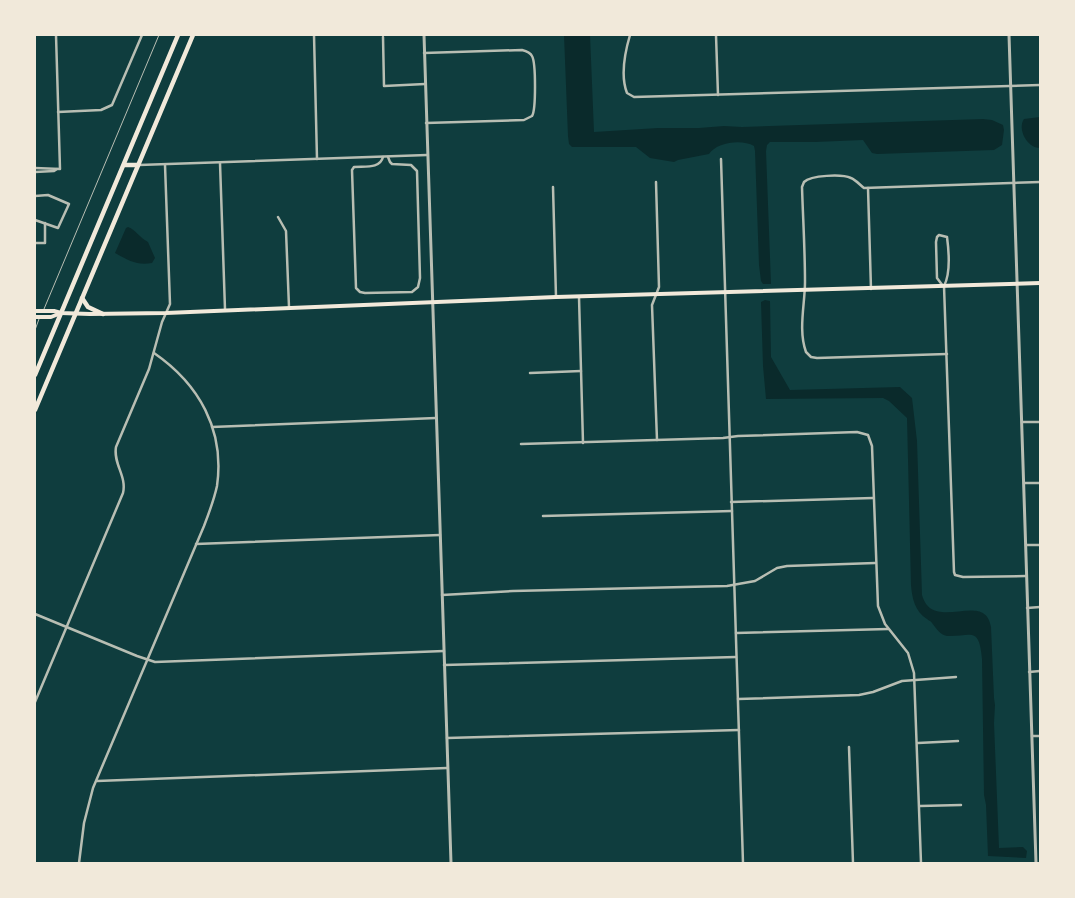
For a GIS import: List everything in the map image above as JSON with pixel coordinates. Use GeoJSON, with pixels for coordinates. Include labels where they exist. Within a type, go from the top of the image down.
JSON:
{"type":"FeatureCollection","features":[{"type":"Feature","properties":{"kind":"highway"},"geometry":{"type":"LineString","coordinates":[[35,375],[178,35]]}},
{"type":"Feature","properties":{"kind":"highway"},"geometry":{"type":"LineString","coordinates":[[35,410],[193,35]]}},
{"type":"Feature","properties":{"kind":"highway"},"geometry":{"type":"LineString","coordinates":[[124,165],[138,165]]}},
{"type":"Feature","properties":{"kind":"highway"},"geometry":{"type":"LineString","coordinates":[[82,298],[88,307],[103,314]]}},
{"type":"Feature","properties":{"kind":"main road"},"geometry":{"type":"LineString","coordinates":[[35,311],[75,314],[166,313],[225,309],[556,297],[1040,283]]}},
{"type":"Feature","properties":{"kind":"main road"},"geometry":{"type":"LineString","coordinates":[[38,317],[51,317],[61,313]]}},
{"type":"Feature","properties":{"kind":"street"},"geometry":{"type":"LineString","coordinates":[[56,35],[58,169]]}},
{"type":"Feature","properties":{"kind":"street"},"geometry":{"type":"LineString","coordinates":[[58,112],[108,108],[115,100],[142,35]]}},
{"type":"Feature","properties":{"kind":"street"},"geometry":{"type":"LineString","coordinates":[[314,35],[317,159]]}},
{"type":"Feature","properties":{"kind":"street"},"geometry":{"type":"LineString","coordinates":[[424,35],[451,863]]}},
{"type":"Feature","properties":{"kind":"street"},"geometry":{"type":"LineString","coordinates":[[630,35],[625,59],[625,85],[627,92],[631,96],[639,97],[1040,85]]}},
{"type":"Feature","properties":{"kind":"street"},"geometry":{"type":"LineString","coordinates":[[716,35],[718,95]]}},
{"type":"Feature","properties":{"kind":"street"},"geometry":{"type":"LineString","coordinates":[[1009,35],[1036,863]]}},
{"type":"Feature","properties":{"kind":"street"},"geometry":{"type":"LineString","coordinates":[[383,36],[384,86],[425,84]]}},
{"type":"Feature","properties":{"kind":"street"},"geometry":{"type":"LineString","coordinates":[[424,53],[522,50],[531,54],[534,61],[535,106],[532,116],[524,120],[426,123]]}},
{"type":"Feature","properties":{"kind":"street"},"geometry":{"type":"LineString","coordinates":[[138,165],[427,155]]}},
{"type":"Feature","properties":{"kind":"street"},"geometry":{"type":"LineString","coordinates":[[383,157],[378,165],[354,167],[351,172],[356,288],[360,292],[365,293],[412,292],[418,287],[420,278],[417,171],[411,165],[394,165],[388,157]]}},
{"type":"Feature","properties":{"kind":"street"},"geometry":{"type":"LineString","coordinates":[[721,159],[743,863]]}},
{"type":"Feature","properties":{"kind":"street"},"geometry":{"type":"LineString","coordinates":[[220,162],[225,309]]}},
{"type":"Feature","properties":{"kind":"street"},"geometry":{"type":"LineString","coordinates":[[35,702],[124,493],[124,481],[115,450],[154,353],[162,322],[170,304],[165,165]]}},
{"type":"Feature","properties":{"kind":"street"},"geometry":{"type":"LineString","coordinates":[[35,168],[54,167],[58,169]]}},
{"type":"Feature","properties":{"kind":"street"},"geometry":{"type":"LineString","coordinates":[[35,172],[58,169]]}},
{"type":"Feature","properties":{"kind":"street"},"geometry":{"type":"LineString","coordinates":[[947,354],[817,358],[811,357],[806,352],[803,339],[802,187],[806,179],[812,177],[845,176],[864,188],[1040,182]]}},
{"type":"Feature","properties":{"kind":"street"},"geometry":{"type":"LineString","coordinates":[[656,182],[659,287],[652,305],[656,440]]}},
{"type":"Feature","properties":{"kind":"street"},"geometry":{"type":"LineString","coordinates":[[553,187],[556,297]]}},
{"type":"Feature","properties":{"kind":"street"},"geometry":{"type":"LineString","coordinates":[[868,188],[871,288]]}},
{"type":"Feature","properties":{"kind":"street"},"geometry":{"type":"LineString","coordinates":[[35,196],[48,196],[69,204],[58,228],[35,220]]}},
{"type":"Feature","properties":{"kind":"street"},"geometry":{"type":"LineString","coordinates":[[278,218],[286,230],[289,307]]}},
{"type":"Feature","properties":{"kind":"street"},"geometry":{"type":"LineString","coordinates":[[35,243],[45,243],[45,223]]}},
{"type":"Feature","properties":{"kind":"street"},"geometry":{"type":"LineString","coordinates":[[944,286],[938,278],[936,242],[939,235],[947,237],[948,278],[944,286],[953,568],[955,575],[963,578],[1026,576]]}},
{"type":"Feature","properties":{"kind":"street"},"geometry":{"type":"LineString","coordinates":[[579,297],[583,443]]}},
{"type":"Feature","properties":{"kind":"street"},"geometry":{"type":"LineString","coordinates":[[79,863],[86,815],[96,781],[211,508],[217,485],[218,459],[212,427],[204,408],[190,385],[175,368],[154,353]]}},
{"type":"Feature","properties":{"kind":"street"},"geometry":{"type":"LineString","coordinates":[[530,372],[581,371]]}},
{"type":"Feature","properties":{"kind":"street"},"geometry":{"type":"LineString","coordinates":[[212,427],[436,418]]}},
{"type":"Feature","properties":{"kind":"street"},"geometry":{"type":"LineString","coordinates":[[1022,422],[1040,422]]}},
{"type":"Feature","properties":{"kind":"street"},"geometry":{"type":"LineString","coordinates":[[521,444],[857,432],[868,435],[872,446],[878,606],[888,628],[908,653],[915,679],[921,863]]}},
{"type":"Feature","properties":{"kind":"street"},"geometry":{"type":"LineString","coordinates":[[1023,484],[1040,483]]}},
{"type":"Feature","properties":{"kind":"street"},"geometry":{"type":"LineString","coordinates":[[731,502],[874,498]]}},
{"type":"Feature","properties":{"kind":"street"},"geometry":{"type":"LineString","coordinates":[[543,516],[732,511]]}},
{"type":"Feature","properties":{"kind":"street"},"geometry":{"type":"LineString","coordinates":[[196,544],[440,534]]}},
{"type":"Feature","properties":{"kind":"street"},"geometry":{"type":"LineString","coordinates":[[1026,545],[1040,545]]}},
{"type":"Feature","properties":{"kind":"street"},"geometry":{"type":"LineString","coordinates":[[442,595],[522,590],[734,585],[755,581],[777,568],[786,566],[876,563]]}},
{"type":"Feature","properties":{"kind":"street"},"geometry":{"type":"LineString","coordinates":[[1027,608],[1040,607]]}},
{"type":"Feature","properties":{"kind":"street"},"geometry":{"type":"LineString","coordinates":[[35,615],[155,662],[444,652]]}},
{"type":"Feature","properties":{"kind":"street"},"geometry":{"type":"LineString","coordinates":[[736,633],[888,628]]}},
{"type":"Feature","properties":{"kind":"street"},"geometry":{"type":"LineString","coordinates":[[444,666],[736,657]]}},
{"type":"Feature","properties":{"kind":"street"},"geometry":{"type":"LineString","coordinates":[[1029,672],[1040,671]]}},
{"type":"Feature","properties":{"kind":"street"},"geometry":{"type":"LineString","coordinates":[[738,699],[859,695],[902,681],[956,677]]}},
{"type":"Feature","properties":{"kind":"street"},"geometry":{"type":"LineString","coordinates":[[447,738],[739,730]]}},
{"type":"Feature","properties":{"kind":"street"},"geometry":{"type":"LineString","coordinates":[[1032,736],[1040,736]]}},
{"type":"Feature","properties":{"kind":"street"},"geometry":{"type":"LineString","coordinates":[[918,743],[958,741]]}},
{"type":"Feature","properties":{"kind":"street"},"geometry":{"type":"LineString","coordinates":[[849,747],[853,863]]}},
{"type":"Feature","properties":{"kind":"street"},"geometry":{"type":"LineString","coordinates":[[96,781],[447,768]]}},
{"type":"Feature","properties":{"kind":"street"},"geometry":{"type":"LineString","coordinates":[[1034,800],[1040,800]]}},
{"type":"Feature","properties":{"kind":"street"},"geometry":{"type":"LineString","coordinates":[[920,806],[961,805]]}},
{"type":"Feature","properties":{"kind":"lane"},"geometry":{"type":"LineString","coordinates":[[35,330],[38,317],[43,311],[159,35]]}},
{"type":"Feature","properties":{"kind":"water"},"geometry":{"type":"Polygon","coordinates":[[[564,35],[590,35],[594,132],[658,128],[983,119],[992,120],[1003,125],[1002,145],[994,150],[877,154],[872,153],[863,140],[770,142],[767,145],[766,151],[771,284],[763,284],[759,265],[754,146],[737,142],[724,144],[709,154],[674,162],[650,158],[636,147],[572,147],[569,144],[568,136],[564,35]]]}},
{"type":"Feature","properties":{"kind":"water"},"geometry":{"type":"Polygon","coordinates":[[[1040,117],[1040,148],[1031,145],[1024,137],[1022,123],[1024,119],[1040,117]]]}},
{"type":"Feature","properties":{"kind":"water"},"geometry":{"type":"Polygon","coordinates":[[[128,227],[148,242],[155,258],[152,263],[137,263],[115,253],[128,227]]]}},
{"type":"Feature","properties":{"kind":"water"},"geometry":{"type":"Polygon","coordinates":[[[765,300],[770,301],[771,357],[790,390],[900,387],[912,398],[917,441],[922,595],[928,606],[937,611],[979,611],[987,616],[991,627],[999,848],[1023,847],[1027,851],[1026,858],[988,856],[984,795],[982,659],[979,641],[972,635],[947,636],[942,634],[920,613],[913,600],[911,585],[907,418],[889,401],[883,398],[766,399],[761,302],[765,300]]]}}]}
